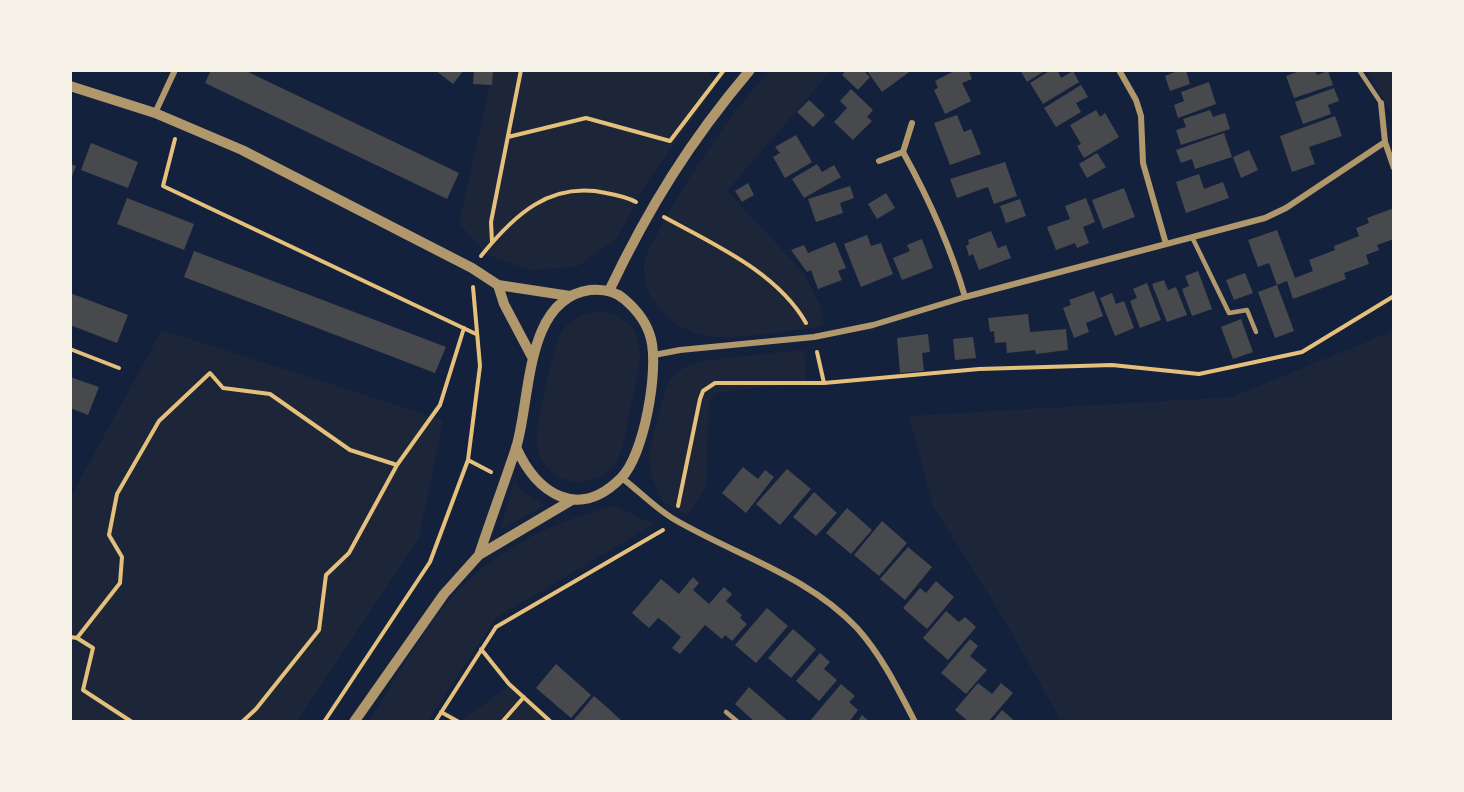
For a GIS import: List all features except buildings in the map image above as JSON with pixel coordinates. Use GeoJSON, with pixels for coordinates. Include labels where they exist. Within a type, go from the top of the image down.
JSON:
{"type":"FeatureCollection","features":[{"type":"Feature","properties":{"kind":"street"},"geometry":{"type":"LineString","coordinates":[[155,114],[175,70]]}},
{"type":"Feature","properties":{"kind":"street"},"geometry":{"type":"LineString","coordinates":[[609,291],[631,246],[678,163],[717,109],[750,70]]}},
{"type":"Feature","properties":{"kind":"street"},"geometry":{"type":"LineString","coordinates":[[1119,70],[1132,92],[1141,116],[1143,163],[1166,244]]}},
{"type":"Feature","properties":{"kind":"street"},"geometry":{"type":"LineString","coordinates":[[70,86],[155,114],[242,150],[472,268],[498,285],[570,296],[582,292],[609,291],[621,297],[640,316],[651,339],[654,355],[651,385],[639,445],[633,461],[622,478],[603,491],[572,500],[479,555],[444,594],[354,722]]}},
{"type":"Feature","properties":{"kind":"street"},"geometry":{"type":"LineString","coordinates":[[1381,103],[1385,141],[1394,168]]}},
{"type":"Feature","properties":{"kind":"street"},"geometry":{"type":"LineString","coordinates":[[912,123],[903,152],[934,208],[954,260],[964,297]]}},
{"type":"Feature","properties":{"kind":"street"},"geometry":{"type":"LineString","coordinates":[[654,355],[680,350],[814,338],[873,325],[964,297],[1265,218],[1286,208],[1385,141]]}},
{"type":"Feature","properties":{"kind":"street"},"geometry":{"type":"LineString","coordinates":[[879,161],[903,152]]}},
{"type":"Feature","properties":{"kind":"street"},"geometry":{"type":"LineString","coordinates":[[498,285],[504,304],[532,357]]}},
{"type":"Feature","properties":{"kind":"street"},"geometry":{"type":"LineString","coordinates":[[479,555],[516,447],[532,357],[546,322],[570,296]]}},
{"type":"Feature","properties":{"kind":"street"},"geometry":{"type":"LineString","coordinates":[[516,447],[524,464],[546,489],[555,496],[572,500]]}},
{"type":"Feature","properties":{"kind":"street"},"geometry":{"type":"LineString","coordinates":[[622,478],[673,518],[796,580],[826,601],[873,647],[915,722]]}},
{"type":"Feature","properties":{"kind":"lane"},"geometry":{"type":"LineString","coordinates":[[1359,70],[1381,103]]}},
{"type":"Feature","properties":{"kind":"lane"},"geometry":{"type":"LineString","coordinates":[[1192,237],[1228,313],[1247,310],[1256,332]]}},
{"type":"Feature","properties":{"kind":"lane"},"geometry":{"type":"LineString","coordinates":[[726,712],[738,722]]}},
{"type":"Feature","properties":{"kind":"path"},"geometry":{"type":"LineString","coordinates":[[492,242],[491,222],[521,70]]}},
{"type":"Feature","properties":{"kind":"path"},"geometry":{"type":"LineString","coordinates":[[508,137],[586,118],[670,141],[724,70]]}},
{"type":"Feature","properties":{"kind":"path"},"geometry":{"type":"LineString","coordinates":[[179,124],[163,186],[476,334]]}},
{"type":"Feature","properties":{"kind":"path"},"geometry":{"type":"LineString","coordinates":[[324,722],[430,562],[468,460],[480,366],[472,268],[516,216],[554,194],[573,189],[628,197]]}},
{"type":"Feature","properties":{"kind":"path"},"geometry":{"type":"LineString","coordinates":[[673,222],[765,279],[802,316],[814,338],[824,383]]}},
{"type":"Feature","properties":{"kind":"path"},"geometry":{"type":"LineString","coordinates":[[435,722],[496,627],[665,529],[673,518],[678,503],[700,399],[709,385],[725,381],[824,383],[979,369],[1112,365],[1199,374],[1302,352],[1394,296]]}},
{"type":"Feature","properties":{"kind":"path"},"geometry":{"type":"LineString","coordinates":[[242,722],[256,709],[319,630],[326,575],[350,553],[397,465],[440,405],[464,328]]}},
{"type":"Feature","properties":{"kind":"path"},"geometry":{"type":"LineString","coordinates":[[70,349],[119,368]]}},
{"type":"Feature","properties":{"kind":"path"},"geometry":{"type":"LineString","coordinates":[[77,639],[120,583],[122,557],[109,536],[117,494],[159,421],[210,373],[223,388],[270,394],[351,450],[397,465]]}},
{"type":"Feature","properties":{"kind":"path"},"geometry":{"type":"LineString","coordinates":[[468,460],[483,466],[503,480]]}},
{"type":"Feature","properties":{"kind":"path"},"geometry":{"type":"LineString","coordinates":[[70,638],[77,639],[93,648],[82,690],[132,722]]}},
{"type":"Feature","properties":{"kind":"path"},"geometry":{"type":"LineString","coordinates":[[481,649],[524,697],[551,722]]}},
{"type":"Feature","properties":{"kind":"path"},"geometry":{"type":"LineString","coordinates":[[502,722],[524,697]]}},
{"type":"Feature","properties":{"kind":"path"},"geometry":{"type":"LineString","coordinates":[[441,712],[459,722]]}},
{"type":"Feature","properties":{"kind":"shaded area"},"geometry":{"type":"Polygon","coordinates":[[[493,71],[709,71],[715,87],[645,185],[617,239],[576,267],[530,270],[486,254],[459,223],[493,71]]]}},
{"type":"Feature","properties":{"kind":"shaded area"},"geometry":{"type":"Polygon","coordinates":[[[769,71],[831,71],[727,191],[804,273],[820,305],[824,326],[745,336],[701,335],[679,326],[660,310],[648,289],[645,278],[645,261],[648,251],[697,167],[738,108],[769,71]]]}},
{"type":"Feature","properties":{"kind":"shaded area"},"geometry":{"type":"Polygon","coordinates":[[[1367,71],[1393,71],[1393,115],[1367,71]]]}},
{"type":"Feature","properties":{"kind":"shaded area"},"geometry":{"type":"Polygon","coordinates":[[[598,311],[617,316],[629,324],[640,348],[639,363],[623,443],[616,462],[599,477],[577,482],[566,480],[548,468],[538,450],[538,427],[559,337],[570,322],[598,311]]]}},
{"type":"Feature","properties":{"kind":"shaded area"},"geometry":{"type":"Polygon","coordinates":[[[162,330],[443,420],[419,538],[297,721],[77,722],[71,716],[71,496],[162,330]]]}},
{"type":"Feature","properties":{"kind":"shaded area"},"geometry":{"type":"Polygon","coordinates":[[[1393,331],[1393,721],[1061,721],[1005,621],[933,506],[909,416],[1232,397],[1393,331]]]}},
{"type":"Feature","properties":{"kind":"shaded area"},"geometry":{"type":"Polygon","coordinates":[[[804,350],[806,382],[714,393],[709,403],[706,486],[688,516],[662,501],[651,476],[649,454],[665,390],[673,375],[687,366],[708,360],[804,350]]]}},
{"type":"Feature","properties":{"kind":"shaded area"},"geometry":{"type":"Polygon","coordinates":[[[514,481],[525,494],[545,505],[500,530],[514,481]]]}},
{"type":"Feature","properties":{"kind":"shaded area"},"geometry":{"type":"Polygon","coordinates":[[[614,506],[654,524],[496,618],[428,721],[369,721],[431,623],[458,590],[477,573],[497,557],[541,532],[614,506]]]}},
{"type":"Feature","properties":{"kind":"shaded area"},"geometry":{"type":"Polygon","coordinates":[[[509,686],[548,721],[462,720],[509,686]]]}}]}
